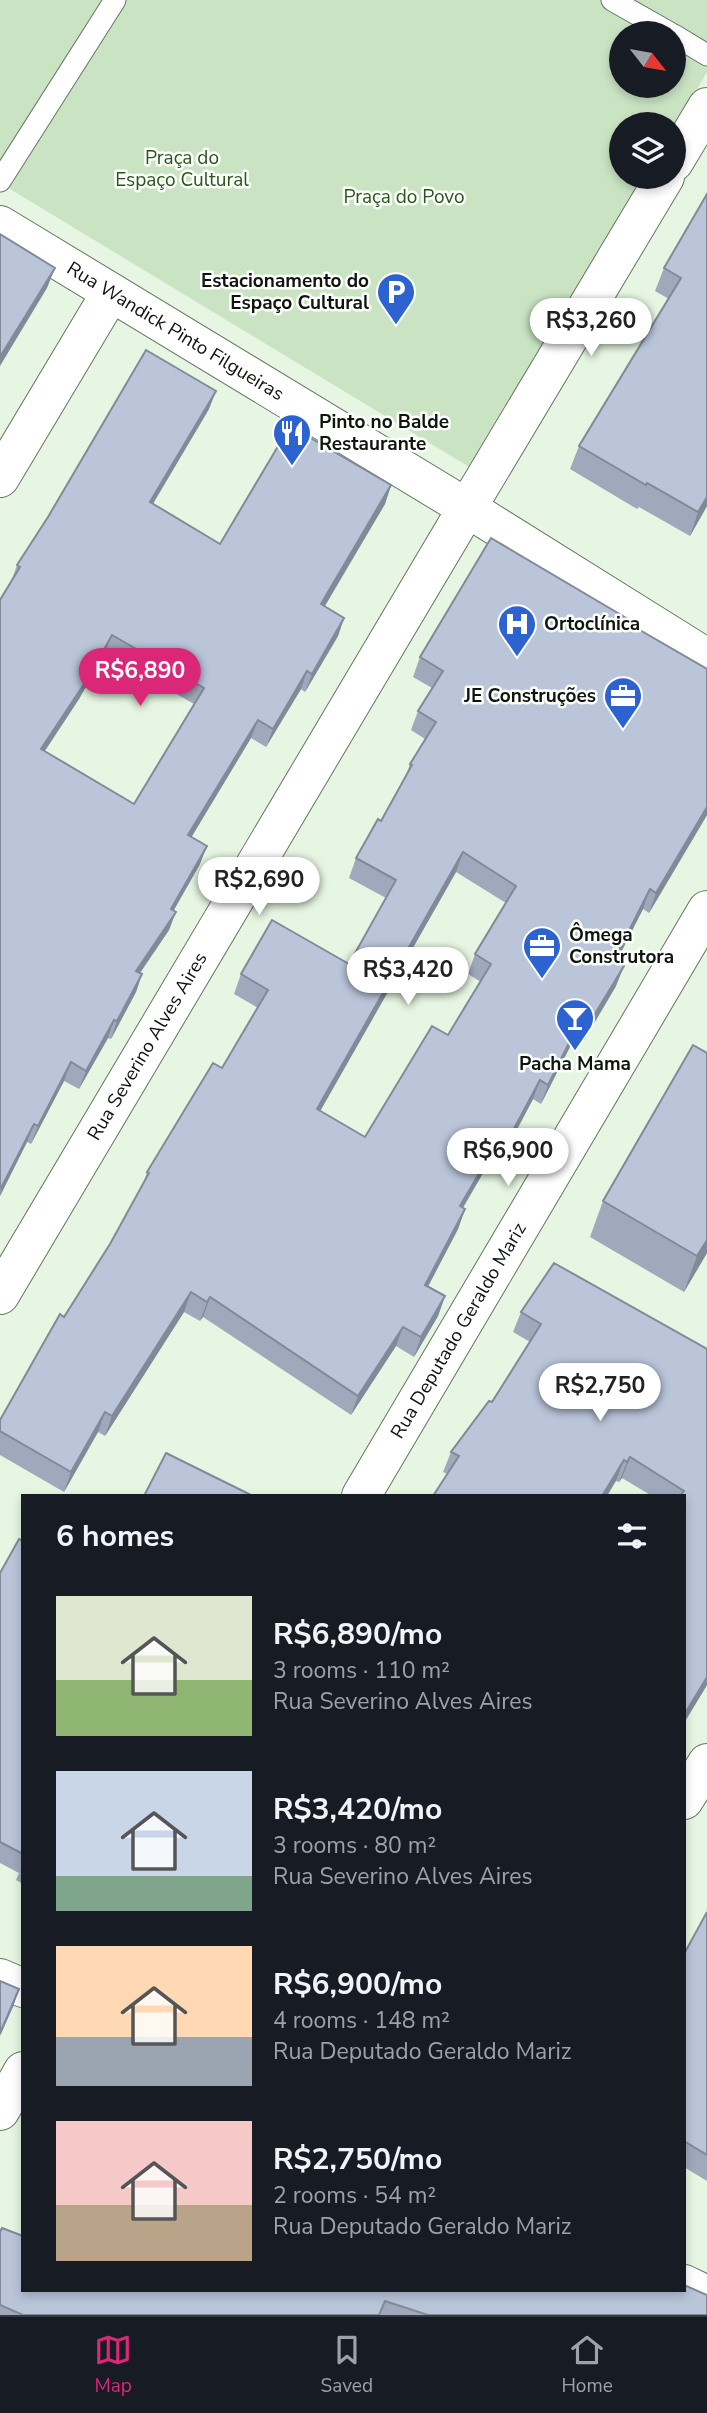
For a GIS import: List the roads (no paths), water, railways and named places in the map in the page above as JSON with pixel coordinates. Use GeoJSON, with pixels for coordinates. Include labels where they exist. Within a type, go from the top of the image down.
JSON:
{"type":"FeatureCollection","features":[{"type":"Feature","properties":{"kind":"street"},"geometry":{"type":"LineString","coordinates":[[686,142],[707,107]]}},
{"type":"Feature","properties":{"kind":"street","name":"Rua Severino Alves Aires"},"geometry":{"type":"LineString","coordinates":[[0,1295],[658,189]]}},
{"type":"Feature","properties":{"kind":"street","name":"Rua Wandick Pinto Filgueiras"},"geometry":{"type":"LineString","coordinates":[[0,225],[467,508],[707,658]]}},
{"type":"Feature","properties":{"kind":"street"},"geometry":{"type":"LineString","coordinates":[[0,478],[110,294]]}},
{"type":"Feature","properties":{"kind":"street","name":"Rua Deputado Geraldo Mariz"},"geometry":{"type":"LineString","coordinates":[[362,1494],[707,910]]}},
{"type":"Feature","properties":{"kind":"street"},"geometry":{"type":"LineString","coordinates":[[686,1797],[707,1763]]}},
{"type":"Feature","properties":{"kind":"street"},"geometry":{"type":"LineString","coordinates":[[0,1978],[21,1987]]}},
{"type":"Feature","properties":{"kind":"street"},"geometry":{"type":"LineString","coordinates":[[0,2111],[21,2074]]}},
{"type":"Feature","properties":{"kind":"street"},"geometry":{"type":"LineString","coordinates":[[686,2285],[707,2295]]}},
{"type":"Feature","properties":{"kind":"lane"},"geometry":{"type":"LineString","coordinates":[[0,181],[115,0]]}},
{"type":"Feature","properties":{"kind":"lane"},"geometry":{"type":"LineString","coordinates":[[612,0],[649,21]]}},
{"type":"Feature","properties":{"kind":"lane"},"geometry":{"type":"LineString","coordinates":[[686,42],[707,55]]}},
{"type":"Feature","properties":{"kind":"place","name":"Estacionamento do Espaço Cultural"},"geometry":{"type":"Point","coordinates":[396,326]}},
{"type":"Feature","properties":{"kind":"place","name":"Pinto no Balde Restaurante"},"geometry":{"type":"Point","coordinates":[292,467]}},
{"type":"Feature","properties":{"kind":"place","name":"Ortoclínica"},"geometry":{"type":"Point","coordinates":[517,658]}},
{"type":"Feature","properties":{"kind":"place","name":"JE Construções"},"geometry":{"type":"Point","coordinates":[623,730]}},
{"type":"Feature","properties":{"kind":"place","name":"Ômega Construtora"},"geometry":{"type":"Point","coordinates":[542,980]}},
{"type":"Feature","properties":{"kind":"place","name":"Pacha Mama"},"geometry":{"type":"Point","coordinates":[575,1052]}},
{"type":"Feature","properties":{"kind":"park label","name":"Praça do Espaço Cultural"},"geometry":{"type":"Point","coordinates":[182,169]}},
{"type":"Feature","properties":{"kind":"park label","name":"Praça do Povo"},"geometry":{"type":"Point","coordinates":[404,197]}}]}
